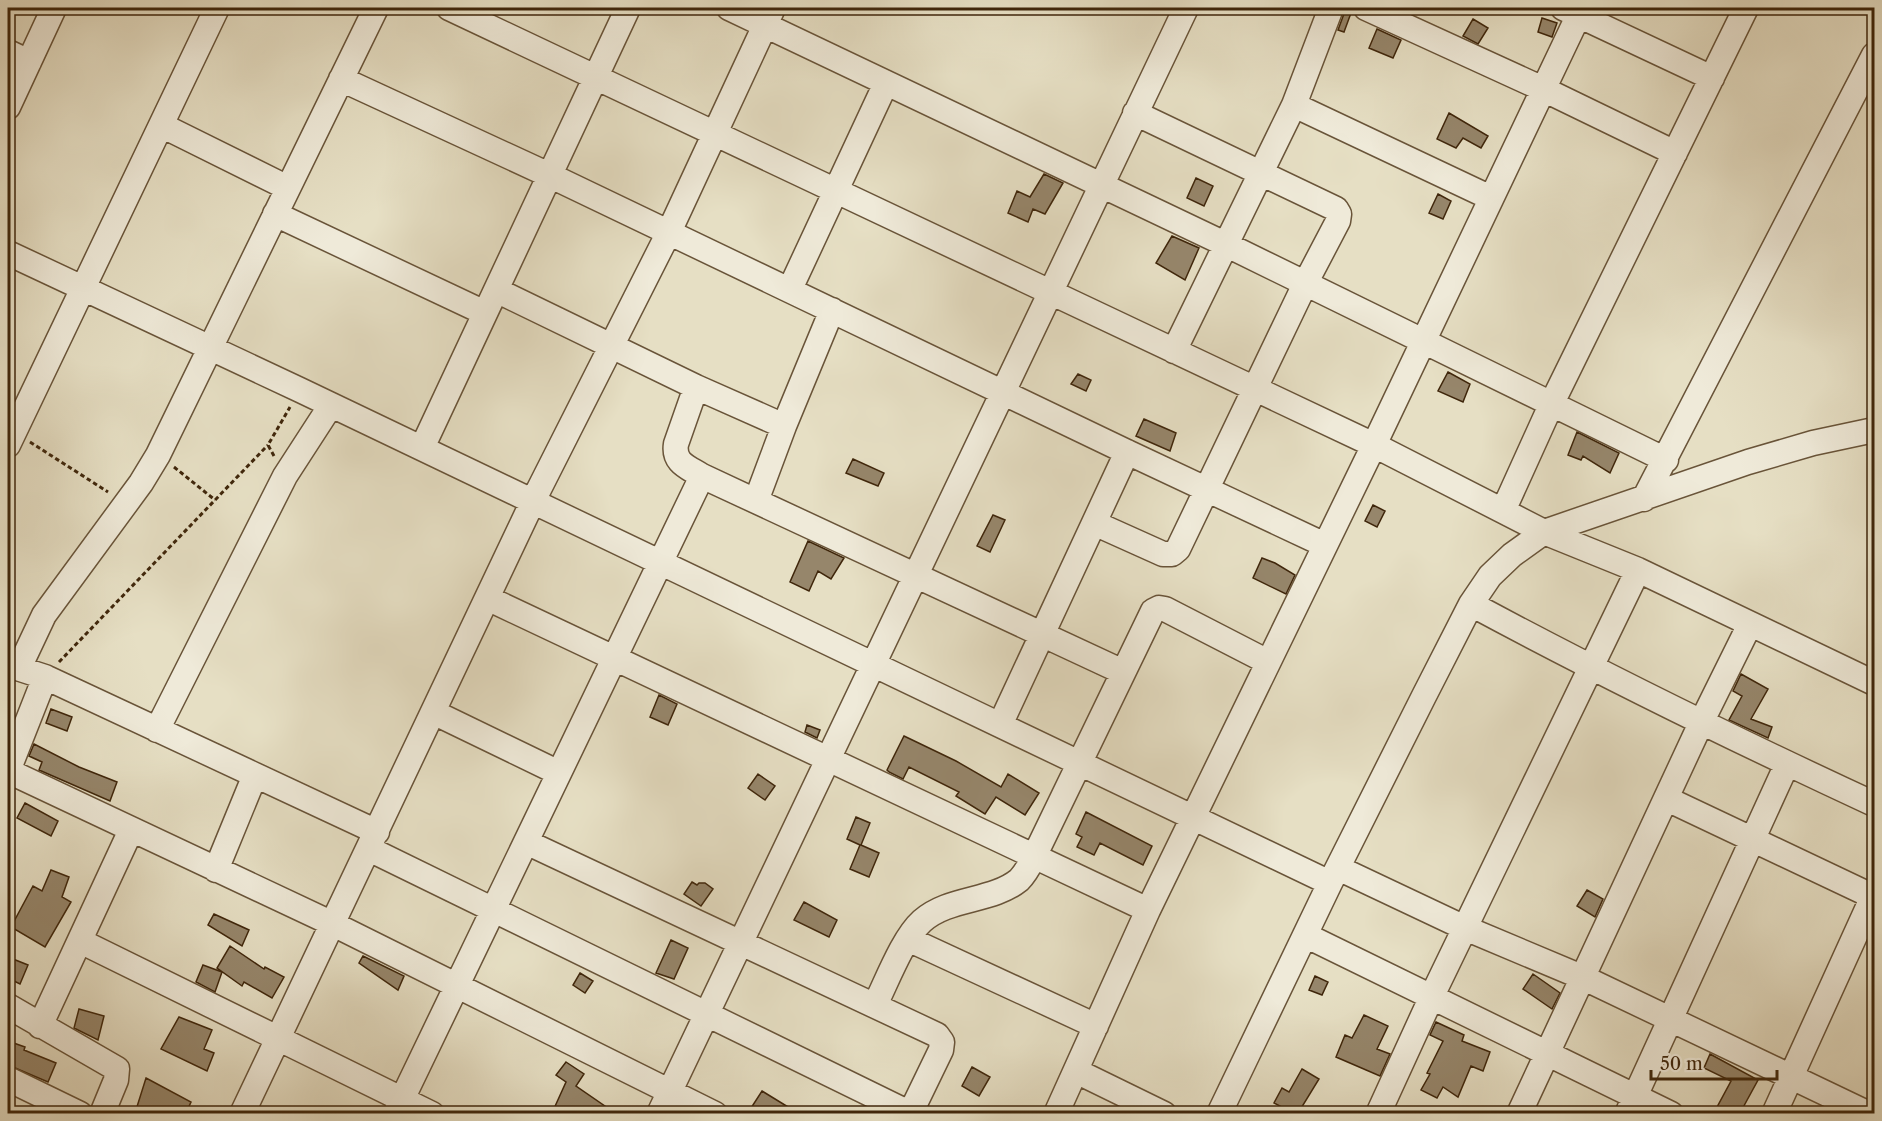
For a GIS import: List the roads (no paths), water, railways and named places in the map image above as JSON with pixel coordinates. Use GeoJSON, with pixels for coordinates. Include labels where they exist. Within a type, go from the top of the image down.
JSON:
{"type":"FeatureCollection","features":[{"type":"Feature","properties":{"kind":"street"},"geometry":{"type":"LineString","coordinates":[[8,107],[18,57],[54,8]]}},
{"type":"Feature","properties":{"kind":"street"},"geometry":{"type":"LineString","coordinates":[[11,439],[217,8]]}},
{"type":"Feature","properties":{"kind":"street"},"geometry":{"type":"LineString","coordinates":[[376,8],[158,455],[141,483],[44,615],[13,667],[45,677],[255,775],[494,910],[911,1113],[941,1050],[942,1042],[937,1035],[526,842]]}},
{"type":"Feature","properties":{"kind":"street"},"geometry":{"type":"LineString","coordinates":[[449,8],[1255,389],[1544,532],[1638,570],[1875,682]]}},
{"type":"Feature","properties":{"kind":"street"},"geometry":{"type":"LineString","coordinates":[[422,448],[628,8]]}},
{"type":"Feature","properties":{"kind":"street"},"geometry":{"type":"LineString","coordinates":[[729,8],[769,16],[886,83],[1225,244],[1666,460]]}},
{"type":"Feature","properties":{"kind":"street"},"geometry":{"type":"LineString","coordinates":[[659,1113],[1186,8]]}},
{"type":"Feature","properties":{"kind":"street"},"geometry":{"type":"LineString","coordinates":[[1174,351],[1294,105],[1331,8]]}},
{"type":"Feature","properties":{"kind":"street"},"geometry":{"type":"LineString","coordinates":[[1366,8],[1543,89],[1675,153]]}},
{"type":"Feature","properties":{"kind":"street"},"geometry":{"type":"LineString","coordinates":[[1503,511],[1551,405],[1746,8]]}},
{"type":"Feature","properties":{"kind":"street"},"geometry":{"type":"LineString","coordinates":[[1056,1113],[1148,910],[1374,446],[1543,89],[1575,10],[1712,78]]}},
{"type":"Feature","properties":{"kind":"street"},"geometry":{"type":"LineString","coordinates":[[242,1113],[533,501],[669,232],[769,16]]}},
{"type":"Feature","properties":{"kind":"street"},"geometry":{"type":"LineString","coordinates":[[1644,499],[1875,55]]}},
{"type":"Feature","properties":{"kind":"street"},"geometry":{"type":"LineString","coordinates":[[341,79],[549,175],[1206,490],[1325,544]]}},
{"type":"Feature","properties":{"kind":"street"},"geometry":{"type":"LineString","coordinates":[[790,289],[886,83]]}},
{"type":"Feature","properties":{"kind":"street"},"geometry":{"type":"LineString","coordinates":[[1294,105],[1491,198]]}},
{"type":"Feature","properties":{"kind":"street"},"geometry":{"type":"LineString","coordinates":[[1094,523],[1163,554],[1172,554],[1178,549],[1340,214],[1336,209],[1135,112]]}},
{"type":"Feature","properties":{"kind":"street"},"geometry":{"type":"LineString","coordinates":[[161,125],[288,188]]}},
{"type":"Feature","properties":{"kind":"street"},"geometry":{"type":"LineString","coordinates":[[275,214],[485,313]]}},
{"type":"Feature","properties":{"kind":"street"},"geometry":{"type":"LineString","coordinates":[[8,253],[422,448],[1194,818],[1584,978],[1869,1113]]}},
{"type":"Feature","properties":{"kind":"street"},"geometry":{"type":"LineString","coordinates":[[496,290],[696,387],[784,426]]}},
{"type":"Feature","properties":{"kind":"street"},"geometry":{"type":"LineString","coordinates":[[756,501],[832,310]]}},
{"type":"Feature","properties":{"kind":"street"},"geometry":{"type":"LineString","coordinates":[[696,387],[676,444],[677,460],[702,476],[1123,672]]}},
{"type":"Feature","properties":{"kind":"street"},"geometry":{"type":"LineString","coordinates":[[158,730],[285,476],[331,405]]}},
{"type":"Feature","properties":{"kind":"street"},"geometry":{"type":"LineString","coordinates":[[1219,1113],[1334,876],[1471,603],[1490,576],[1512,555],[1544,532],[1748,462],[1813,443],[1875,430]]}},
{"type":"Feature","properties":{"kind":"street"},"geometry":{"type":"LineString","coordinates":[[1000,725],[1127,452]]}},
{"type":"Feature","properties":{"kind":"street"},"geometry":{"type":"LineString","coordinates":[[399,1107],[702,476]]}},
{"type":"Feature","properties":{"kind":"street"},"geometry":{"type":"LineString","coordinates":[[1378,1113],[1432,996],[1638,570]]}},
{"type":"Feature","properties":{"kind":"street"},"geometry":{"type":"LineString","coordinates":[[487,598],[1148,910]]}},
{"type":"Feature","properties":{"kind":"street"},"geometry":{"type":"LineString","coordinates":[[1471,603],[1591,668],[1701,723],[1875,804]]}},
{"type":"Feature","properties":{"kind":"street"},"geometry":{"type":"LineString","coordinates":[[875,1005],[908,939],[922,921],[941,910],[1008,888],[1021,878],[1034,857],[1153,611],[1159,608],[1166,609],[1268,662]]}},
{"type":"Feature","properties":{"kind":"street"},"geometry":{"type":"LineString","coordinates":[[1519,1113],[1584,978],[1701,723],[1750,624]]}},
{"type":"Feature","properties":{"kind":"street"},"geometry":{"type":"LineString","coordinates":[[45,677],[8,771],[333,924],[715,1113]]}},
{"type":"Feature","properties":{"kind":"street"},"geometry":{"type":"LineString","coordinates":[[433,712],[559,773]]}},
{"type":"Feature","properties":{"kind":"street"},"geometry":{"type":"LineString","coordinates":[[1631,1105],[1787,764]]}},
{"type":"Feature","properties":{"kind":"street"},"geometry":{"type":"LineString","coordinates":[[216,870],[255,775]]}},
{"type":"Feature","properties":{"kind":"street"},"geometry":{"type":"LineString","coordinates":[[1667,799],[1874,896],[1774,1113]]}},
{"type":"Feature","properties":{"kind":"street"},"geometry":{"type":"LineString","coordinates":[[40,1026],[131,830]]}},
{"type":"Feature","properties":{"kind":"street"},"geometry":{"type":"LineString","coordinates":[[1305,935],[1548,1054],[1631,1105],[1671,1113]]}},
{"type":"Feature","properties":{"kind":"street"},"geometry":{"type":"LineString","coordinates":[[908,939],[1096,1026]]}},
{"type":"Feature","properties":{"kind":"street"},"geometry":{"type":"LineString","coordinates":[[80,941],[277,1039],[399,1107],[432,1113]]}},
{"type":"Feature","properties":{"kind":"street"},"geometry":{"type":"LineString","coordinates":[[8,1006],[117,1069],[116,1080],[102,1113]]}},
{"type":"Feature","properties":{"kind":"street"},"geometry":{"type":"LineString","coordinates":[[1076,1071],[1164,1113]]}},
{"type":"Feature","properties":{"kind":"street"},"geometry":{"type":"LineString","coordinates":[[8,1079],[80,1113]]}}]}
